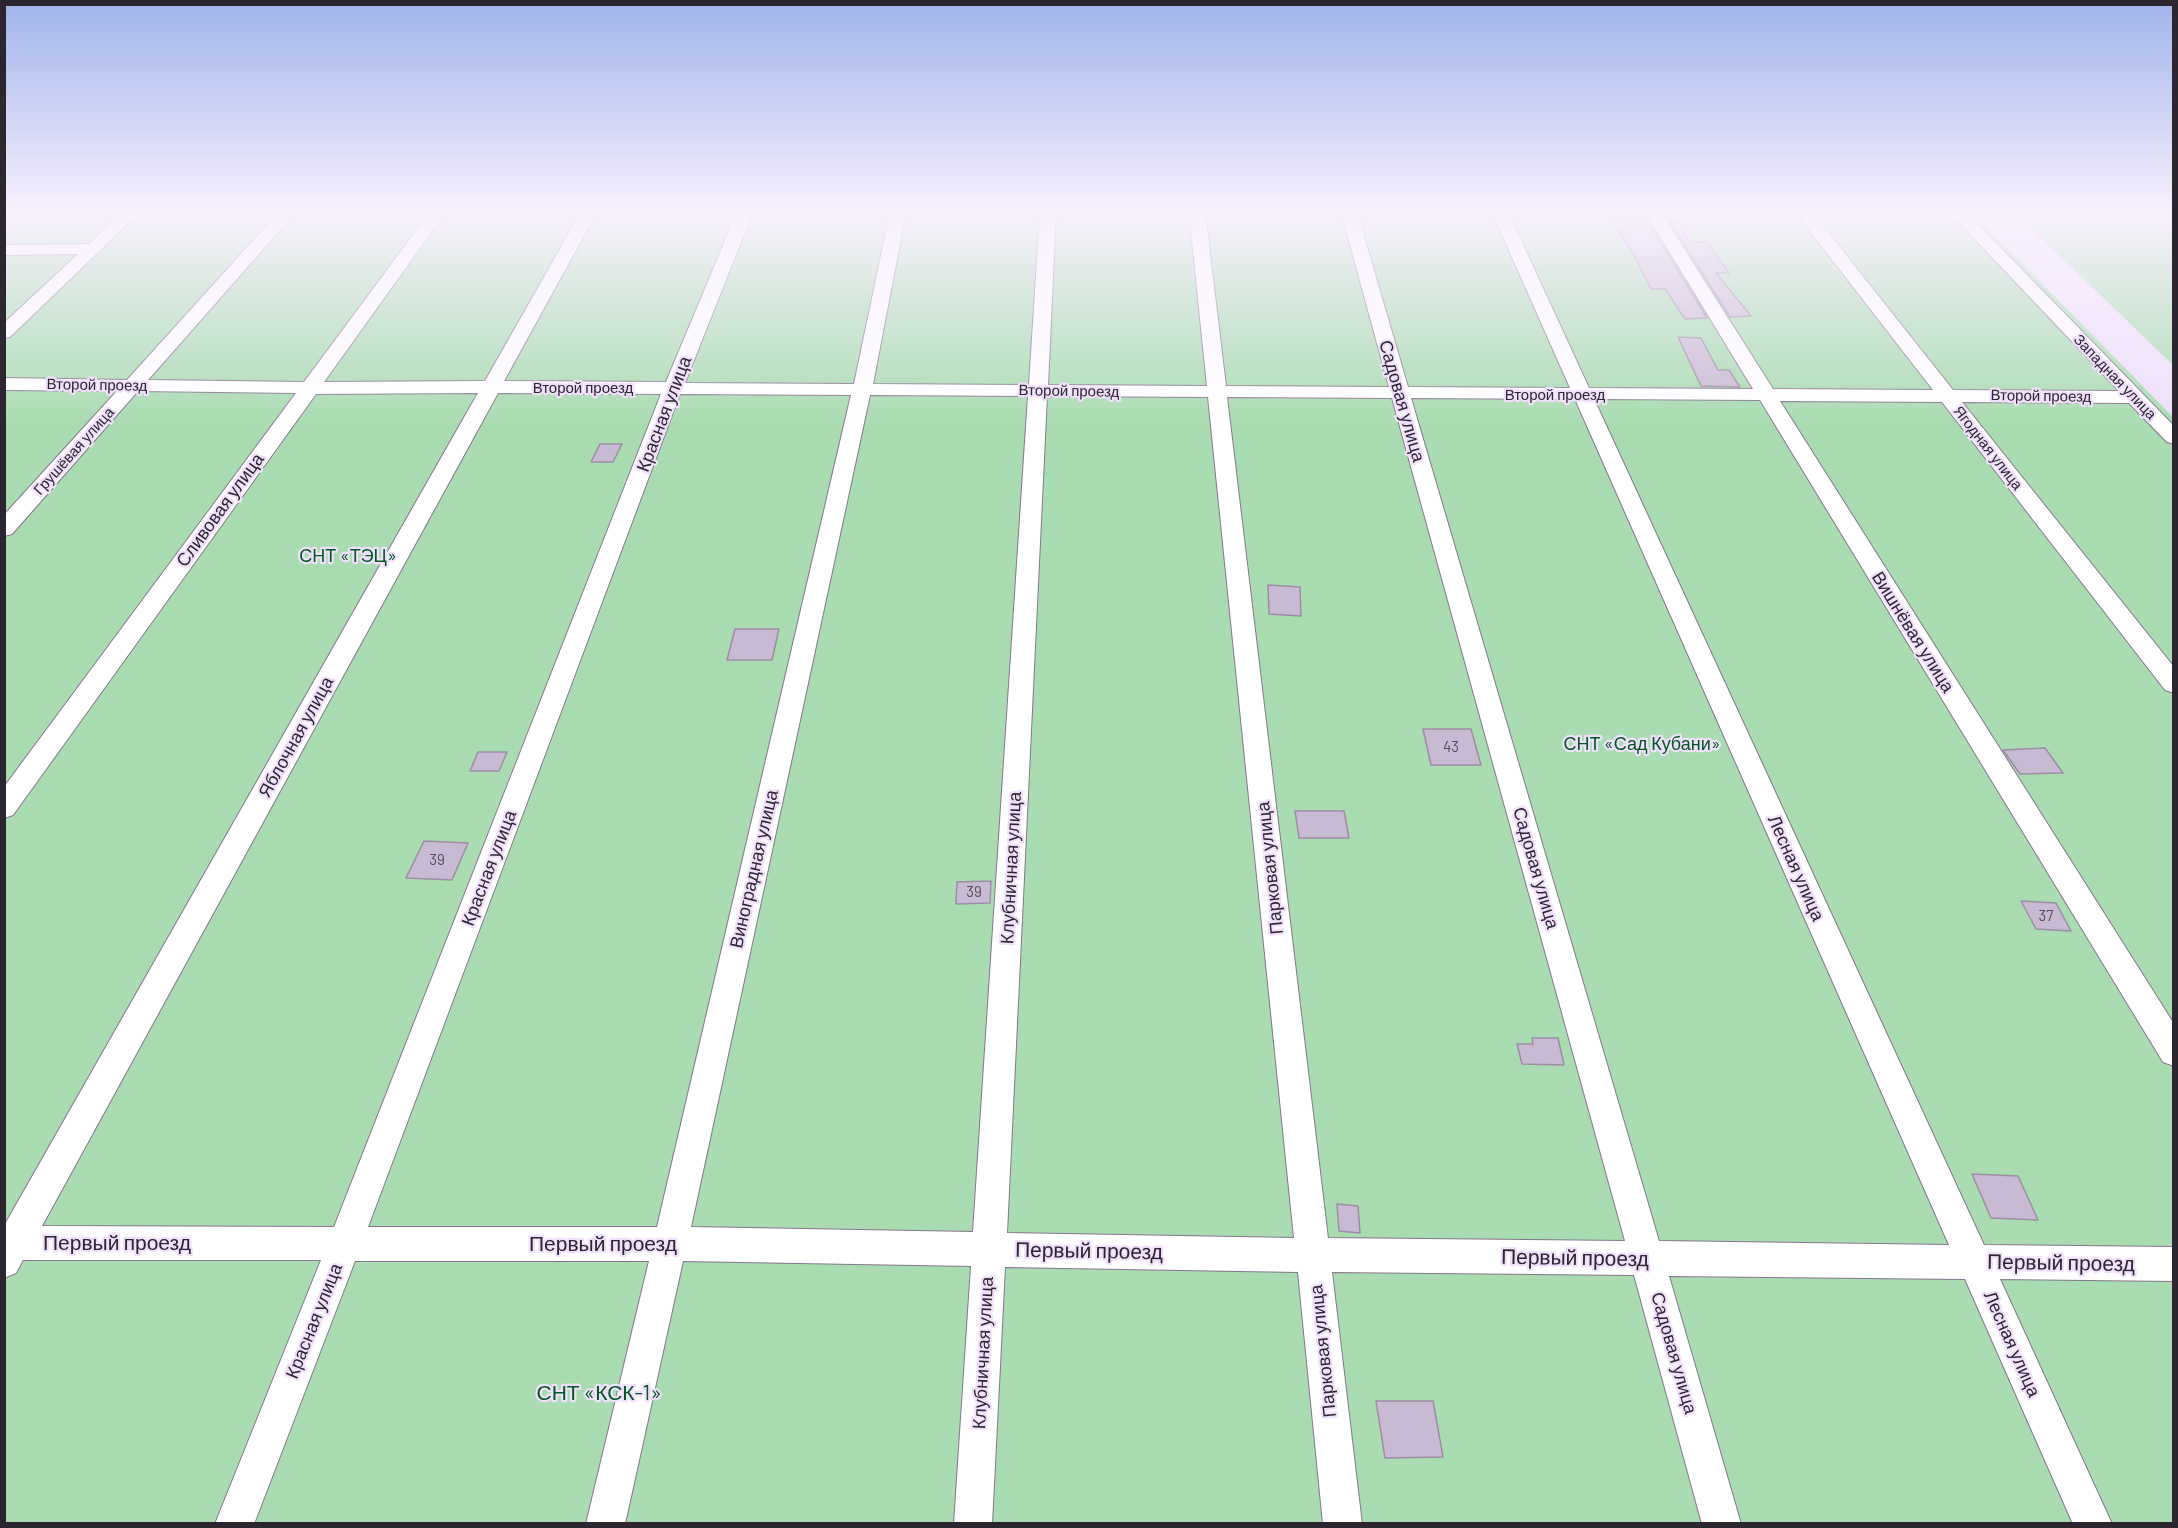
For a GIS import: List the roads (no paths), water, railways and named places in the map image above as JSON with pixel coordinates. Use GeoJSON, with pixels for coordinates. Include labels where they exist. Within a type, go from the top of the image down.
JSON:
{"type":"FeatureCollection","features":[{"type":"Feature","properties":{"kind":"street"},"geometry":{"type":"LineString","coordinates":[[4,333],[56,283]]}},
{"type":"Feature","properties":{"kind":"street","name":"Грушёвая улица"},"geometry":{"type":"LineString","coordinates":[[4,530],[224,283]]}},
{"type":"Feature","properties":{"kind":"street","name":"Сливовая улица"},"geometry":{"type":"LineString","coordinates":[[4,808],[385,283]]}},
{"type":"Feature","properties":{"kind":"street","name":"Яблочная улица"},"geometry":{"type":"LineString","coordinates":[[8,1249],[549,283]]}},
{"type":"Feature","properties":{"kind":"street","name":"Красная улица"},"geometry":{"type":"LineString","coordinates":[[234,1524],[345,1243],[673,388],[716,283]]}},
{"type":"Feature","properties":{"kind":"street","name":"Виноградная улица"},"geometry":{"type":"LineString","coordinates":[[605,1524],[862,390],[884,283]]}},
{"type":"Feature","properties":{"kind":"street","name":"Клубничная улица"},"geometry":{"type":"LineString","coordinates":[[973,1524],[1044,283]]}},
{"type":"Feature","properties":{"kind":"street","name":"Парковая улица"},"geometry":{"type":"LineString","coordinates":[[1205,283],[1343,1524]]}},
{"type":"Feature","properties":{"kind":"street","name":"Садовая улица"},"geometry":{"type":"LineString","coordinates":[[1369,283],[1722,1524]]}},
{"type":"Feature","properties":{"kind":"street","name":"Лесная улица"},"geometry":{"type":"LineString","coordinates":[[1532,283],[2093,1524]]}},
{"type":"Feature","properties":{"kind":"street","name":"Вишнёвая улица"},"geometry":{"type":"LineString","coordinates":[[1697,283],[2174,1052]]}},
{"type":"Feature","properties":{"kind":"street","name":"Ягодная улица"},"geometry":{"type":"LineString","coordinates":[[1859,283],[2174,684]]}},
{"type":"Feature","properties":{"kind":"street","name":"Западная улица"},"geometry":{"type":"LineString","coordinates":[[2025,283],[2174,438]]}},
{"type":"Feature","properties":{"kind":"street","name":"Второй проезд"},"geometry":{"type":"LineString","coordinates":[[4,384],[308,388],[490,387],[2134,397]]}},
{"type":"Feature","properties":{"kind":"street","name":"Первый проезд"},"geometry":{"type":"LineString","coordinates":[[8,1249],[345,1243],[670,1244],[1312,1255],[2174,1264]]}},
{"type":"Feature","properties":{"kind":"park label","name":"СНТ «ТЭЦ»"},"geometry":{"type":"Point","coordinates":[348,556]}},
{"type":"Feature","properties":{"kind":"park label","name":"СНТ «Сад Кубани»"},"geometry":{"type":"Point","coordinates":[1642,744]}},
{"type":"Feature","properties":{"kind":"park label","name":"СНТ «КСК-1»"},"geometry":{"type":"Point","coordinates":[599,1393]}}]}
